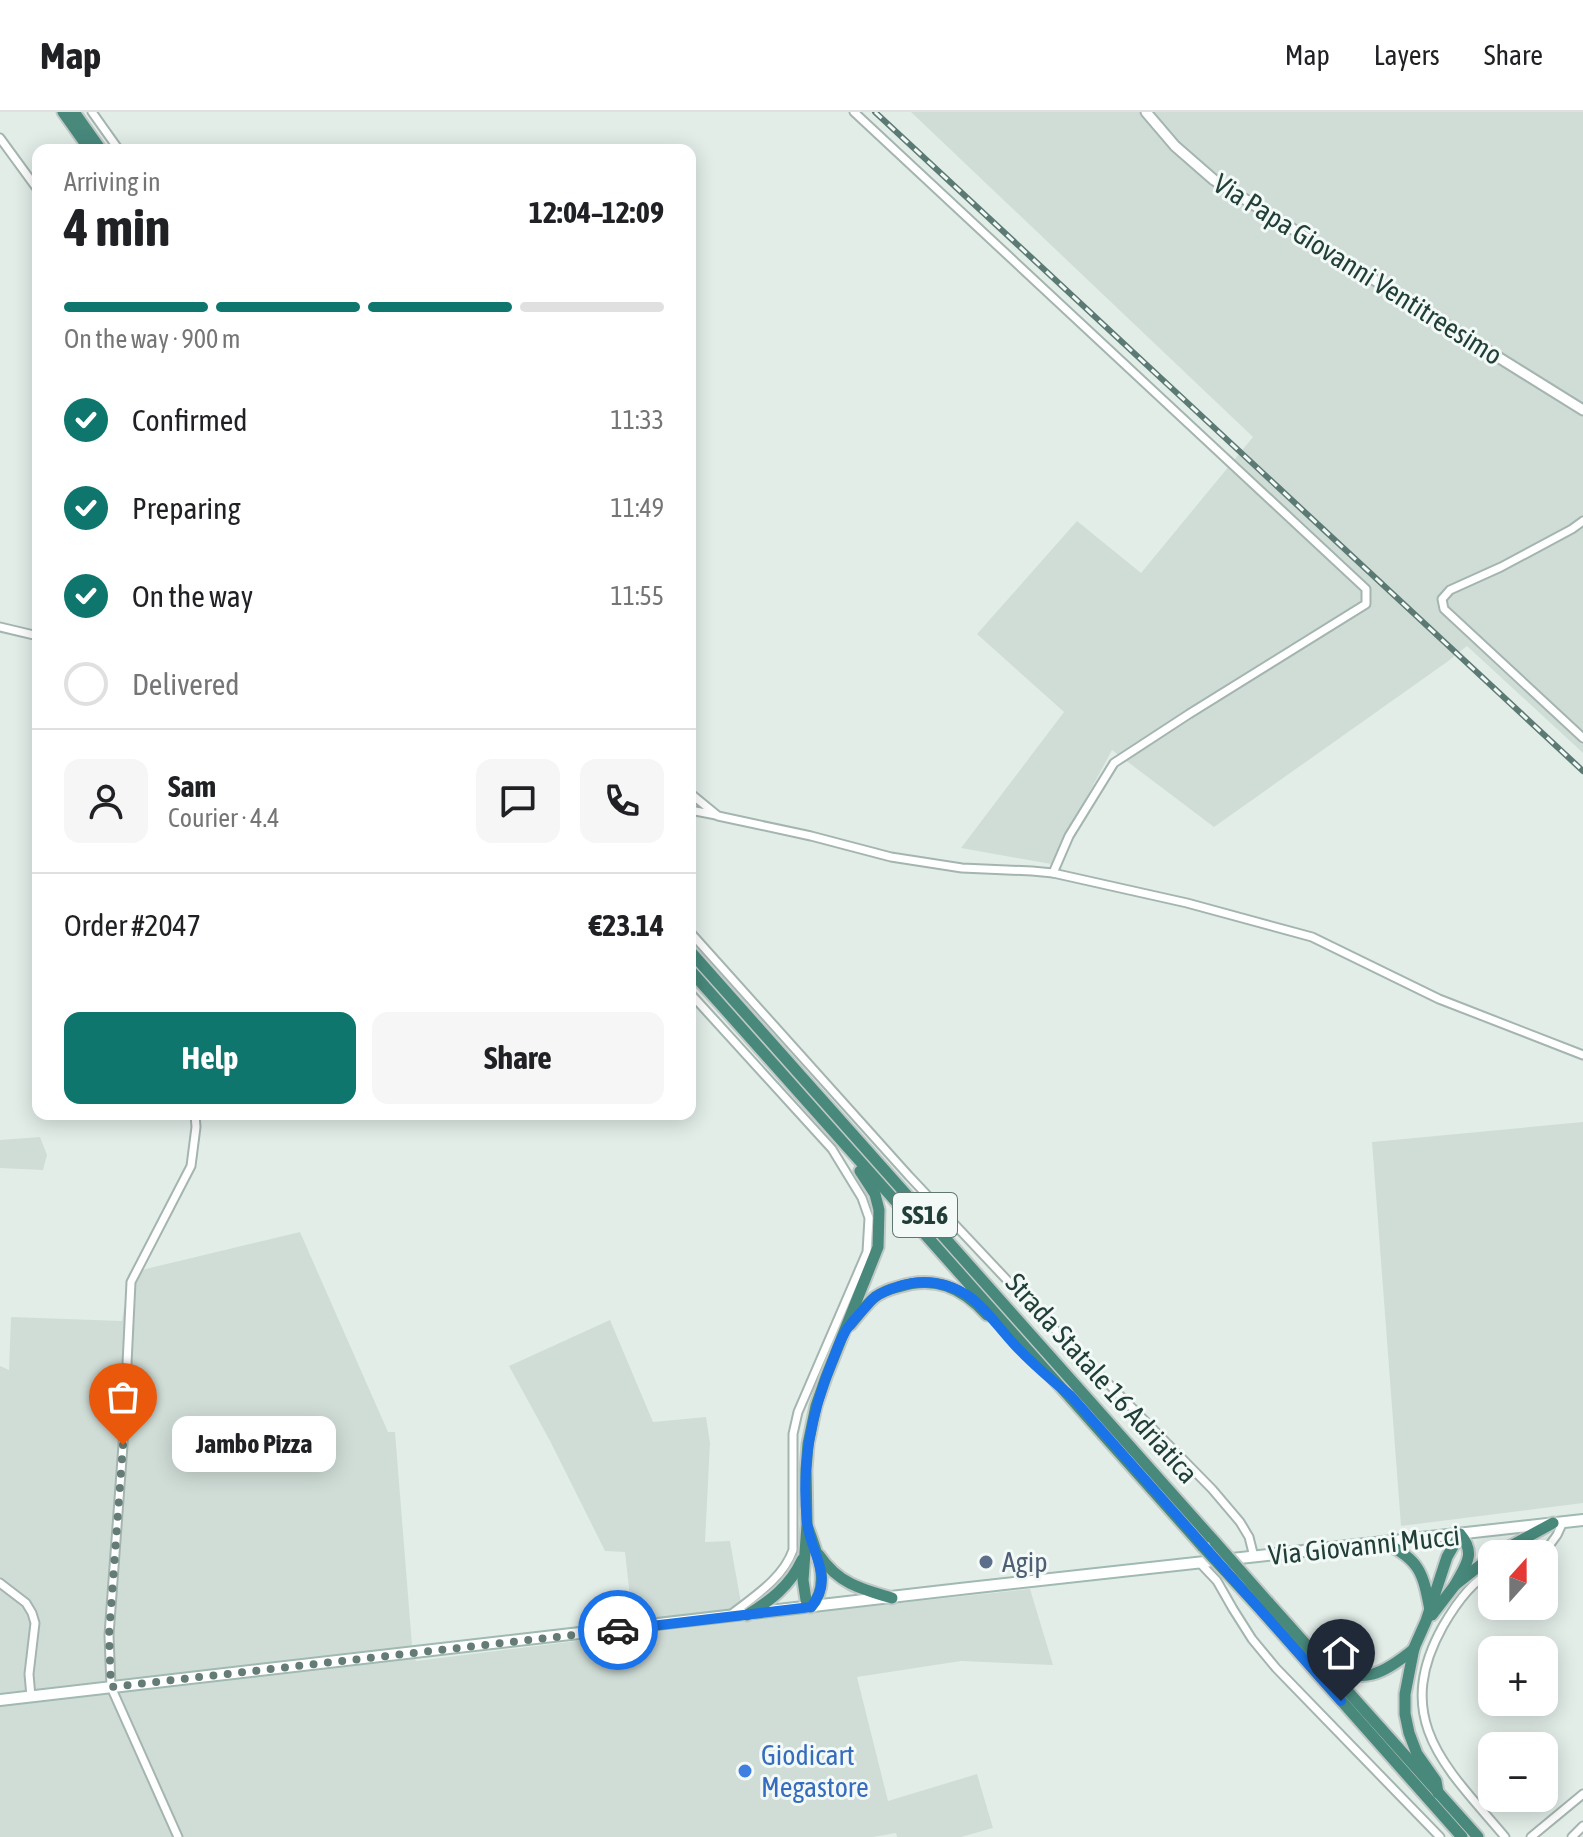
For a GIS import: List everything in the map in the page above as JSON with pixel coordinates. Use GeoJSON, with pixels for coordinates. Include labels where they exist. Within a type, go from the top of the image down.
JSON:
{"type":"FeatureCollection","features":[{"type":"Feature","properties":{"kind":"highway"},"geometry":{"type":"LineString","coordinates":[[63,112],[86,144]]}},
{"type":"Feature","properties":{"kind":"highway"},"geometry":{"type":"LineString","coordinates":[[74,112],[97,144]]}},
{"type":"Feature","properties":{"kind":"highway","name":"Strada Statale 16 Adriatica"},"geometry":{"type":"LineString","coordinates":[[696,958],[1264,1606],[1462,1837]]}},
{"type":"Feature","properties":{"kind":"highway","name":"Strada Statale 16 Adriatica"},"geometry":{"type":"LineString","coordinates":[[696,977],[1071,1396],[1209,1544]]}},
{"type":"Feature","properties":{"kind":"highway","name":"SS16"},"geometry":{"type":"LineString","coordinates":[[807,1525],[822,1576],[822,1587],[811,1607],[803,1590],[808,1444],[816,1406],[878,1247],[880,1228],[875,1194],[829,1127]]}},
{"type":"Feature","properties":{"kind":"highway","name":"SS16"},"geometry":{"type":"LineString","coordinates":[[845,1331],[874,1298],[890,1289],[909,1283],[929,1282],[948,1286],[967,1295],[1035,1367],[1071,1396]]}},
{"type":"Feature","properties":{"kind":"highway","name":"SS16"},"geometry":{"type":"LineString","coordinates":[[1524,1540],[1558,1523]]}},
{"type":"Feature","properties":{"kind":"highway","name":"SS16"},"geometry":{"type":"LineString","coordinates":[[1438,1793],[1436,1781],[1417,1754],[1409,1733],[1405,1694],[1414,1648],[1447,1557],[1460,1534],[1467,1542],[1469,1560],[1455,1585]]}},
{"type":"Feature","properties":{"kind":"highway"},"geometry":{"type":"LineString","coordinates":[[1385,1543],[1405,1553],[1417,1566],[1425,1584],[1428,1616]]}},
{"type":"Feature","properties":{"kind":"highway","name":"SS16"},"geometry":{"type":"LineString","coordinates":[[814,1548],[834,1575],[857,1588],[892,1598]]}},
{"type":"Feature","properties":{"kind":"highway","name":"SS16"},"geometry":{"type":"LineString","coordinates":[[747,1615],[786,1586],[804,1556]]}},
{"type":"Feature","properties":{"kind":"highway","name":"SS16"},"geometry":{"type":"LineString","coordinates":[[1428,1616],[1455,1585],[1478,1567]]}},
{"type":"Feature","properties":{"kind":"highway","name":"Strada Statale 16 Adriatica"},"geometry":{"type":"LineString","coordinates":[[1264,1606],[1478,1837]]}},
{"type":"Feature","properties":{"kind":"highway","name":"SS16"},"geometry":{"type":"LineString","coordinates":[[1264,1606],[1291,1622],[1336,1667],[1351,1674],[1372,1675],[1386,1670],[1414,1648]]}},
{"type":"Feature","properties":{"kind":"main road","name":"Via Giovanni Mucci"},"geometry":{"type":"LineString","coordinates":[[0,1700],[1583,1520]]}},
{"type":"Feature","properties":{"kind":"street"},"geometry":{"type":"LineString","coordinates":[[92,112],[115,144]]}},
{"type":"Feature","properties":{"kind":"street"},"geometry":{"type":"LineString","coordinates":[[854,112],[1366,589],[1366,604],[1114,763],[1069,836],[1053,873]]}},
{"type":"Feature","properties":{"kind":"street","name":"Via Papa Giovanni Ventitreesimo"},"geometry":{"type":"LineString","coordinates":[[1146,112],[1175,146],[1214,180],[1583,410]]}},
{"type":"Feature","properties":{"kind":"street"},"geometry":{"type":"LineString","coordinates":[[0,138],[32,182]]}},
{"type":"Feature","properties":{"kind":"street"},"geometry":{"type":"LineString","coordinates":[[1581,733],[1444,609],[1442,599],[1450,590],[1501,567],[1583,521]]}},
{"type":"Feature","properties":{"kind":"street"},"geometry":{"type":"LineString","coordinates":[[0,627],[32,635]]}},
{"type":"Feature","properties":{"kind":"street"},"geometry":{"type":"LineString","coordinates":[[696,798],[718,816]]}},
{"type":"Feature","properties":{"kind":"street"},"geometry":{"type":"LineString","coordinates":[[696,811],[891,857],[962,868],[1053,873],[1187,903],[1312,937],[1439,999],[1583,1055]]}},
{"type":"Feature","properties":{"kind":"street"},"geometry":{"type":"LineString","coordinates":[[696,939],[909,1176],[1212,1489],[1240,1522],[1249,1537],[1254,1557]]}},
{"type":"Feature","properties":{"kind":"street"},"geometry":{"type":"LineString","coordinates":[[696,1000],[832,1149],[862,1198],[869,1218],[867,1252],[798,1412],[793,1434],[793,1550],[782,1573],[729,1617]]}},
{"type":"Feature","properties":{"kind":"street"},"geometry":{"type":"LineString","coordinates":[[178,1837],[111,1687],[109,1635],[131,1282],[191,1166],[195,1120]]}},
{"type":"Feature","properties":{"kind":"street"},"geometry":{"type":"LineString","coordinates":[[1553,1540],[1558,1523]]}},
{"type":"Feature","properties":{"kind":"street"},"geometry":{"type":"LineString","coordinates":[[1200,1563],[1217,1581],[1252,1639],[1276,1668],[1440,1837]]}},
{"type":"Feature","properties":{"kind":"street"},"geometry":{"type":"LineString","coordinates":[[1478,1581],[1454,1607],[1440,1631],[1428,1663],[1423,1702],[1426,1726],[1439,1756],[1505,1837]]}},
{"type":"Feature","properties":{"kind":"street"},"geometry":{"type":"LineString","coordinates":[[0,1583],[26,1603],[35,1623],[29,1674],[31,1697]]}},
{"type":"Feature","properties":{"kind":"street"},"geometry":{"type":"LineString","coordinates":[[1531,1837],[1583,1794]]}},
{"type":"Feature","properties":{"kind":"street"},"geometry":{"type":"LineString","coordinates":[[1572,1837],[1583,1826]]}},
{"type":"Feature","properties":{"kind":"shaded area"},"geometry":{"type":"Polygon","coordinates":[[[911,112],[1583,112],[1583,753],[1467,646],[1214,827],[1112,750],[1051,864],[961,848],[1064,712],[977,634],[1077,521],[1141,573],[1253,437],[911,112]]]}},
{"type":"Feature","properties":{"kind":"shaded area"},"geometry":{"type":"Polygon","coordinates":[[[1583,1122],[1583,1503],[1401,1526],[1372,1142],[1583,1122]]]}},
{"type":"Feature","properties":{"kind":"shaded area"},"geometry":{"type":"Polygon","coordinates":[[[40,1137],[47,1155],[43,1170],[0,1168],[0,1140],[40,1137]]]}},
{"type":"Feature","properties":{"kind":"shaded area"},"geometry":{"type":"Polygon","coordinates":[[[300,1232],[388,1432],[395,1432],[412,1645],[416,1661],[634,1634],[625,1552],[605,1551],[509,1366],[610,1320],[653,1422],[706,1417],[710,1443],[705,1542],[730,1541],[744,1620],[1030,1589],[1053,1665],[961,1661],[857,1677],[888,1801],[977,1774],[993,1828],[961,1837],[897,1837],[896,1833],[873,1837],[0,1837],[0,1366],[9,1370],[11,1317],[122,1321],[129,1273],[300,1232]]]}},
{"type":"Feature","properties":{"kind":"railway"},"geometry":{"type":"LineString","coordinates":[[875,112],[1583,771]]}},
{"type":"Feature","properties":{"kind":"way so far"},"geometry":{"type":"LineString","coordinates":[[123,1445],[109,1635],[111,1687],[618,1630]]}},
{"type":"Feature","properties":{"kind":"place","name":"Jambo Pizza"},"geometry":{"type":"Point","coordinates":[123,1445]}},
{"type":"Feature","properties":{"kind":"place","name":"Agip"},"geometry":{"type":"Point","coordinates":[986,1562]}},
{"type":"Feature","properties":{"kind":"place","name":"Giodicart Megastore"},"geometry":{"type":"Point","coordinates":[745,1771]}},
{"type":"Feature","properties":{"kind":"route"},"geometry":{"type":"LineString","coordinates":[[618,1630],[811,1607],[817,1601],[822,1576],[807,1525],[806,1470],[816,1406],[826,1377],[845,1331],[874,1298],[909,1283],[929,1282],[967,1295],[1035,1367],[1071,1396],[1341,1701]]}}]}
